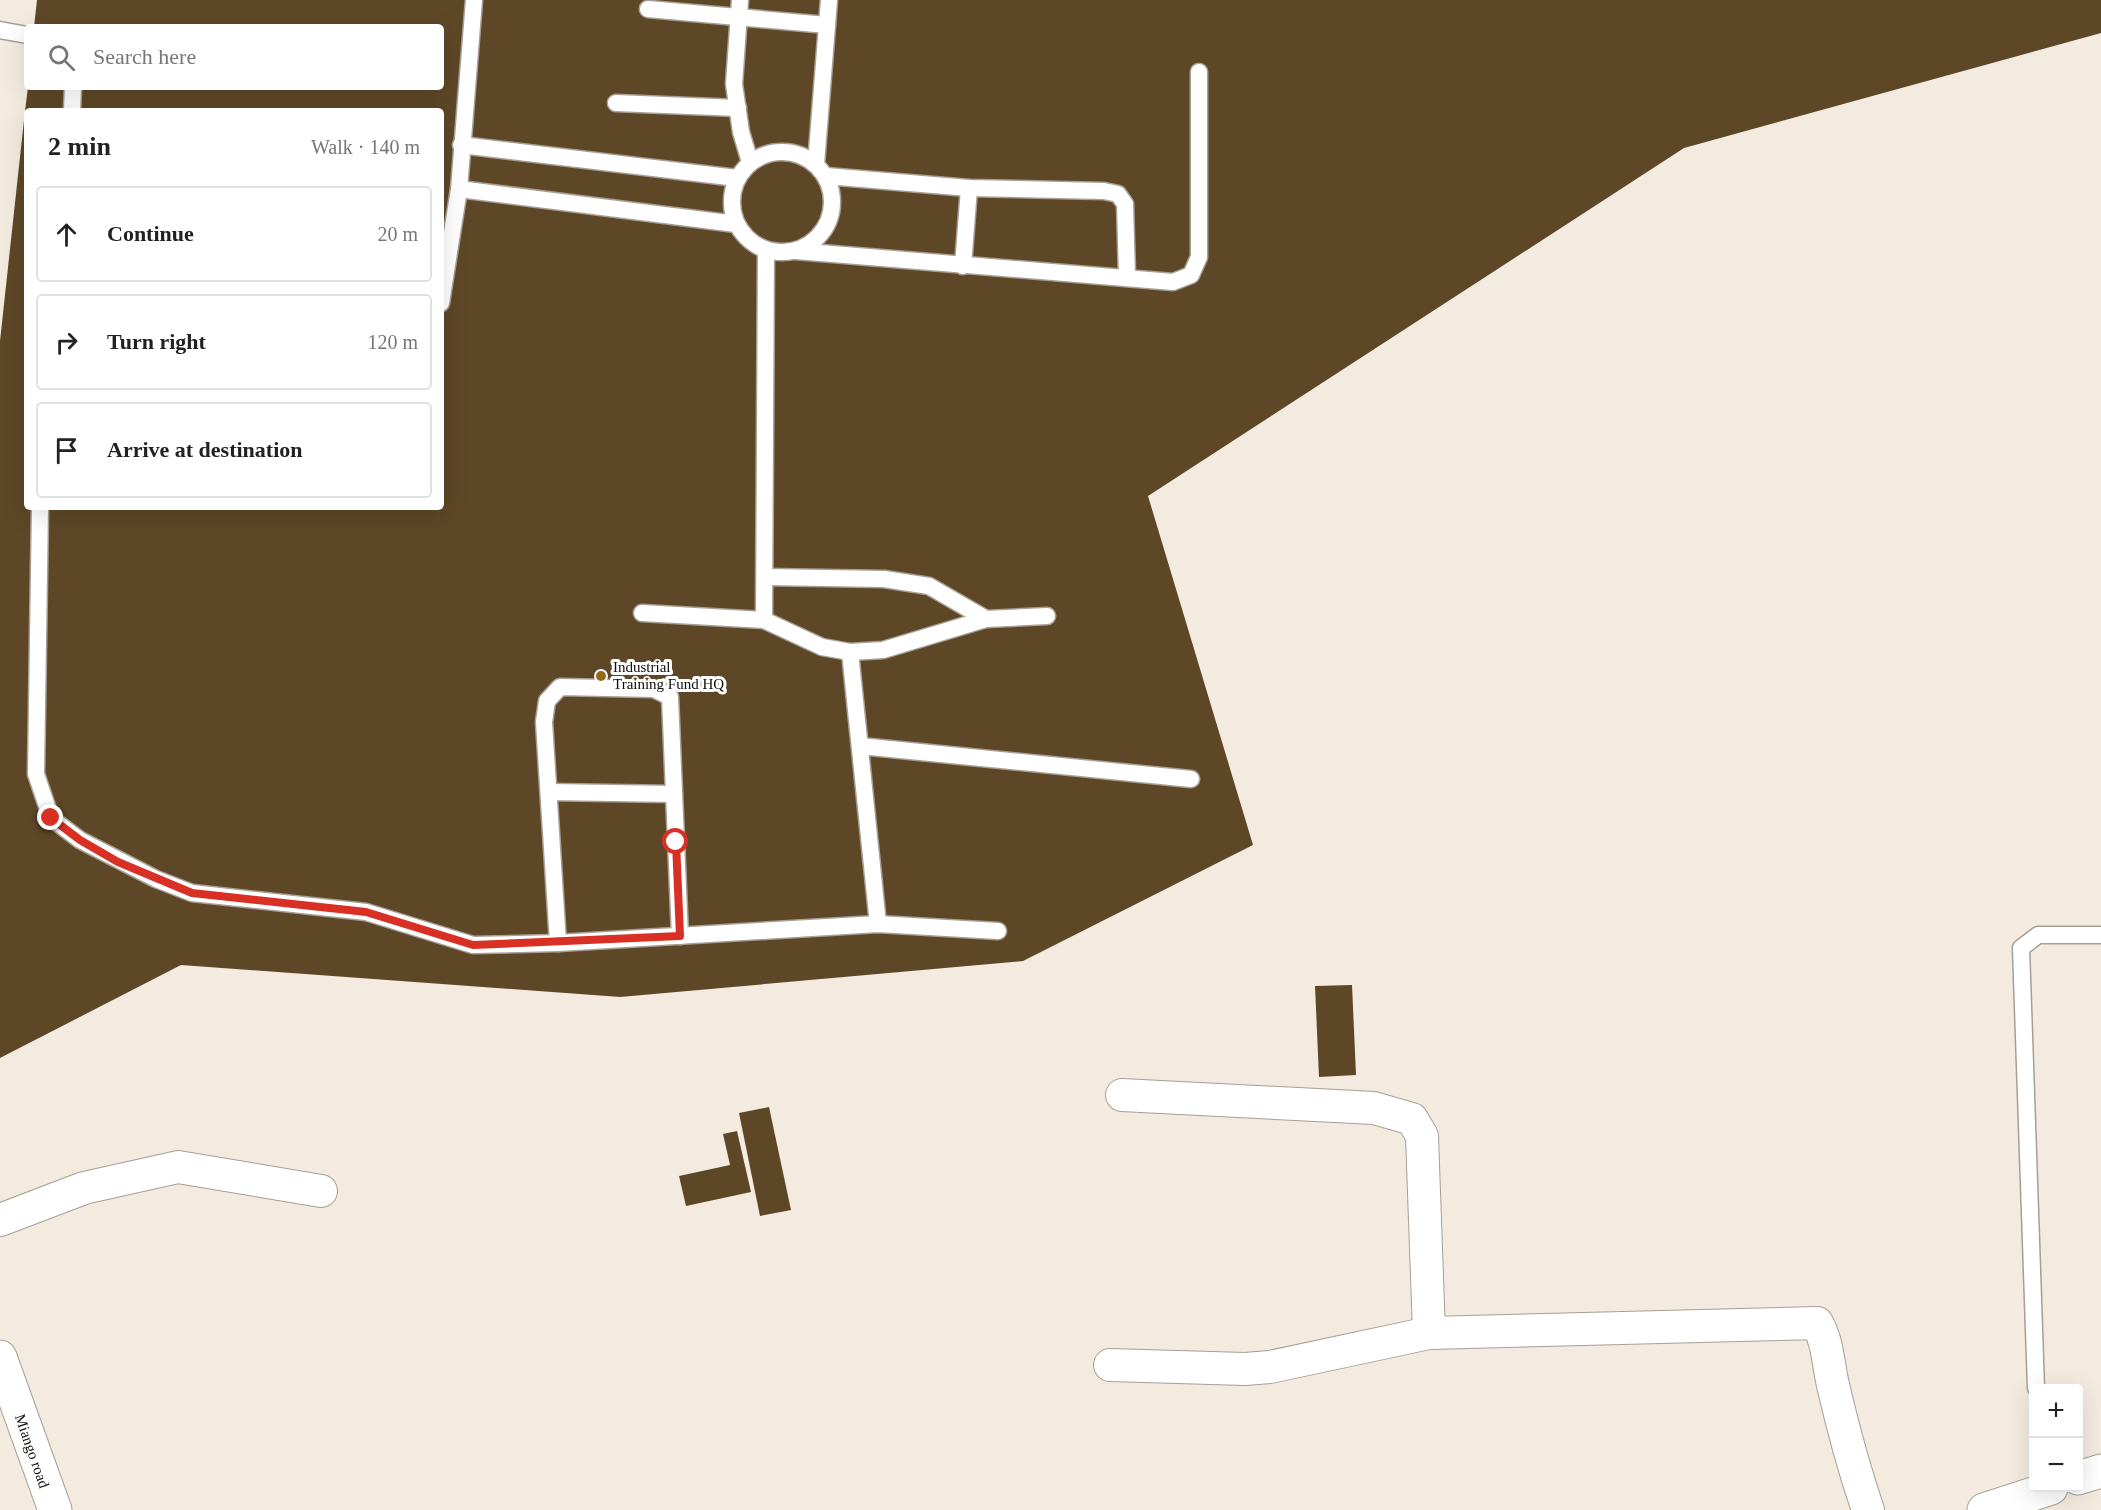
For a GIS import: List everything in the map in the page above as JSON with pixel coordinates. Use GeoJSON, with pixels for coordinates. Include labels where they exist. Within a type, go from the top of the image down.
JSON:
{"type":"FeatureCollection","features":[{"type":"Feature","properties":{"kind":"main road","name":"Miango road"},"geometry":{"type":"LineString","coordinates":[[0,1357],[55,1510]]}},
{"type":"Feature","properties":{"kind":"main road"},"geometry":{"type":"LineString","coordinates":[[2083,1477],[2101,1471]]}},
{"type":"Feature","properties":{"kind":"main road"},"geometry":{"type":"LineString","coordinates":[[1984,1510],[2035,1492]]}},
{"type":"Feature","properties":{"kind":"street"},"geometry":{"type":"LineString","coordinates":[[1122,1095],[1374,1108],[1412,1119],[1422,1136],[1429,1333]]}},
{"type":"Feature","properties":{"kind":"street"},"geometry":{"type":"LineString","coordinates":[[0,1220],[84,1188],[178,1167],[321,1191]]}},
{"type":"Feature","properties":{"kind":"street"},"geometry":{"type":"LineString","coordinates":[[1110,1365],[1245,1369],[1270,1367],[1429,1333],[1817,1323],[1825,1336],[1827,1361],[1851,1461],[1868,1510]]}},
{"type":"Feature","properties":{"kind":"lane"},"geometry":{"type":"LineString","coordinates":[[444,284],[459,189],[474,0]]}},
{"type":"Feature","properties":{"kind":"lane"},"geometry":{"type":"LineString","coordinates":[[740,0],[734,84],[741,132],[750,162]]}},
{"type":"Feature","properties":{"kind":"lane"},"geometry":{"type":"LineString","coordinates":[[796,251],[816,240],[830,222],[833,206],[832,191],[821,170],[829,0]]}},
{"type":"Feature","properties":{"kind":"lane"},"geometry":{"type":"LineString","coordinates":[[648,9],[827,25]]}},
{"type":"Feature","properties":{"kind":"lane"},"geometry":{"type":"LineString","coordinates":[[0,30],[24,34]]}},
{"type":"Feature","properties":{"kind":"lane"},"geometry":{"type":"LineString","coordinates":[[1127,276],[1125,204],[1118,194],[1104,191],[969,188],[821,170],[796,153],[772,152],[750,162],[737,178],[731,201],[736,224],[748,240],[766,250],[963,266],[1127,276],[1173,282],[1191,275],[1199,257],[1199,72]]}},
{"type":"Feature","properties":{"kind":"lane"},"geometry":{"type":"LineString","coordinates":[[72,108],[73,90]]}},
{"type":"Feature","properties":{"kind":"lane"},"geometry":{"type":"LineString","coordinates":[[616,103],[738,108]]}},
{"type":"Feature","properties":{"kind":"lane"},"geometry":{"type":"LineString","coordinates":[[462,145],[737,178]]}},
{"type":"Feature","properties":{"kind":"lane"},"geometry":{"type":"LineString","coordinates":[[963,266],[969,188]]}},
{"type":"Feature","properties":{"kind":"lane"},"geometry":{"type":"LineString","coordinates":[[459,189],[736,224]]}},
{"type":"Feature","properties":{"kind":"lane"},"geometry":{"type":"LineString","coordinates":[[764,620],[766,250]]}},
{"type":"Feature","properties":{"kind":"lane"},"geometry":{"type":"LineString","coordinates":[[40,510],[36,774],[51,818],[80,840],[118,862],[192,893],[366,912],[473,945],[558,943],[878,924],[998,931]]}},
{"type":"Feature","properties":{"kind":"lane"},"geometry":{"type":"LineString","coordinates":[[766,576],[885,579],[929,586],[986,619]]}},
{"type":"Feature","properties":{"kind":"lane"},"geometry":{"type":"LineString","coordinates":[[642,613],[764,620],[822,647],[850,652],[883,650],[986,619],[1047,616]]}},
{"type":"Feature","properties":{"kind":"lane"},"geometry":{"type":"LineString","coordinates":[[850,652],[878,924]]}},
{"type":"Feature","properties":{"kind":"lane"},"geometry":{"type":"LineString","coordinates":[[558,943],[544,722],[547,700],[560,687],[654,689],[670,697],[680,936]]}},
{"type":"Feature","properties":{"kind":"lane"},"geometry":{"type":"LineString","coordinates":[[860,746],[1191,779]]}},
{"type":"Feature","properties":{"kind":"lane"},"geometry":{"type":"LineString","coordinates":[[549,792],[674,794]]}},
{"type":"Feature","properties":{"kind":"lane"},"geometry":{"type":"LineString","coordinates":[[2036,1384],[2020,948],[2038,935],[2101,935]]}},
{"type":"Feature","properties":{"kind":"building","name":"Industrial Training Fund HQ"},"geometry":{"type":"Polygon","coordinates":[[[37,0],[2101,0],[2101,33],[1684,148],[1148,496],[1253,845],[1023,961],[620,997],[181,965],[0,1058],[0,341],[24,120],[24,510],[444,510],[444,108],[25,108],[28,90],[444,90],[444,24],[34,24],[37,0]]]}},
{"type":"Feature","properties":{"kind":"building"},"geometry":{"type":"Polygon","coordinates":[[[1352,985],[1356,1075],[1319,1077],[1315,986],[1352,985]]]}},
{"type":"Feature","properties":{"kind":"building"},"geometry":{"type":"Polygon","coordinates":[[[769,1107],[791,1210],[760,1216],[739,1113],[769,1107]]]}},
{"type":"Feature","properties":{"kind":"building"},"geometry":{"type":"Polygon","coordinates":[[[737,1131],[751,1192],[686,1206],[679,1176],[730,1165],[723,1134],[737,1131]]]}},
{"type":"Feature","properties":{"kind":"place","name":"Industrial Training Fund HQ"},"geometry":{"type":"Point","coordinates":[601,676]}},
{"type":"Feature","properties":{"kind":"route"},"geometry":{"type":"LineString","coordinates":[[51,818],[80,840],[118,862],[192,893],[366,912],[387,916],[432,934],[473,945],[680,936],[676,842]]}}]}
